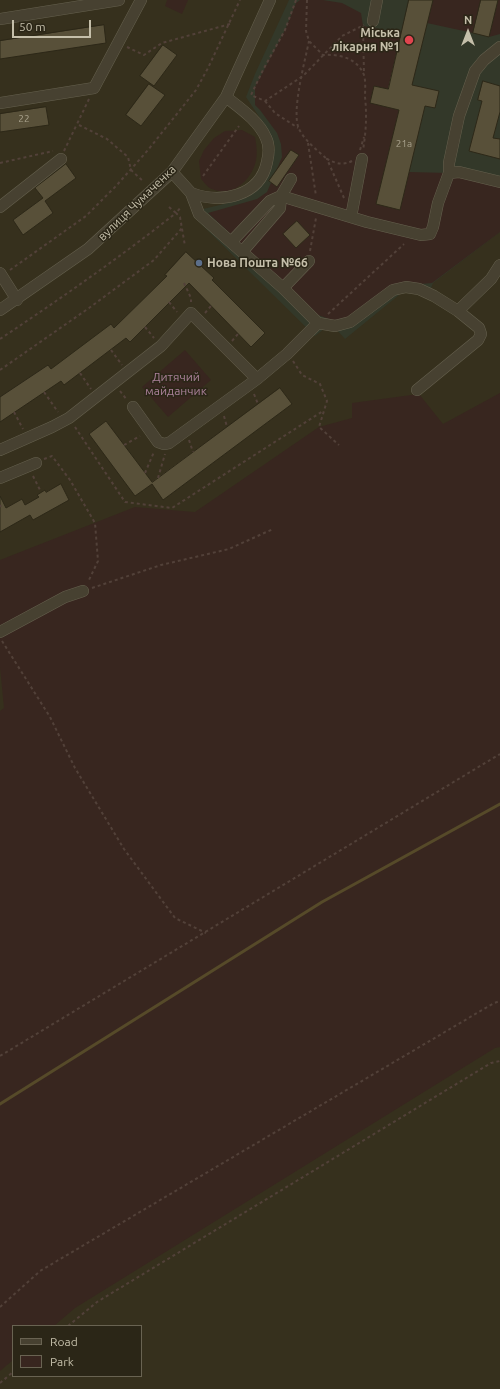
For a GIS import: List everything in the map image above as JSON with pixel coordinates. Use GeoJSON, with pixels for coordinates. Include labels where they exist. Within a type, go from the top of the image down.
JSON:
{"type":"FeatureCollection","features":[{"type":"Feature","properties":{"kind":"street"},"geometry":{"type":"LineString","coordinates":[[0,18],[119,0]]}},
{"type":"Feature","properties":{"kind":"street"},"geometry":{"type":"LineString","coordinates":[[0,103],[94,88],[141,0]]}},
{"type":"Feature","properties":{"kind":"street","name":"вулиця Чумаченка"},"geometry":{"type":"LineString","coordinates":[[0,310],[17,300],[88,249],[172,172],[226,97],[270,0]]}},
{"type":"Feature","properties":{"kind":"street"},"geometry":{"type":"LineString","coordinates":[[368,23],[377,0]]}},
{"type":"Feature","properties":{"kind":"street"},"geometry":{"type":"LineString","coordinates":[[231,242],[270,201],[281,196],[351,217],[421,235],[430,234],[433,227],[438,202],[449,173],[449,163],[459,116],[474,71],[484,60],[500,47]]}},
{"type":"Feature","properties":{"kind":"street"},"geometry":{"type":"LineString","coordinates":[[191,193],[202,197],[221,199],[236,196],[259,181],[265,172],[269,152],[266,138],[258,125],[226,97]]}},
{"type":"Feature","properties":{"kind":"street"},"geometry":{"type":"LineString","coordinates":[[0,207],[60,159]]}},
{"type":"Feature","properties":{"kind":"street"},"geometry":{"type":"LineString","coordinates":[[351,217],[357,159]]}},
{"type":"Feature","properties":{"kind":"street"},"geometry":{"type":"LineString","coordinates":[[172,172],[191,193],[199,214],[283,288],[318,323],[335,326],[350,322],[393,290],[406,286],[418,289],[434,296],[458,311],[479,328],[481,334],[478,340],[417,390]]}},
{"type":"Feature","properties":{"kind":"street"},"geometry":{"type":"LineString","coordinates":[[449,173],[459,172],[500,182]]}},
{"type":"Feature","properties":{"kind":"street"},"geometry":{"type":"LineString","coordinates":[[242,252],[280,208],[281,196],[290,179]]}},
{"type":"Feature","properties":{"kind":"street"},"geometry":{"type":"LineString","coordinates":[[283,288],[309,260]]}},
{"type":"Feature","properties":{"kind":"street"},"geometry":{"type":"LineString","coordinates":[[458,311],[491,280],[500,265]]}},
{"type":"Feature","properties":{"kind":"street"},"geometry":{"type":"LineString","coordinates":[[1,275],[17,300]]}},
{"type":"Feature","properties":{"kind":"street"},"geometry":{"type":"LineString","coordinates":[[0,450],[66,419],[97,397],[161,346],[191,313],[257,379]]}},
{"type":"Feature","properties":{"kind":"street"},"geometry":{"type":"LineString","coordinates":[[132,407],[150,430],[164,442],[257,379],[287,354],[318,323]]}},
{"type":"Feature","properties":{"kind":"street"},"geometry":{"type":"LineString","coordinates":[[0,478],[32,465]]}},
{"type":"Feature","properties":{"kind":"street"},"geometry":{"type":"LineString","coordinates":[[0,632],[65,597],[83,591]]}},
{"type":"Feature","properties":{"kind":"path"},"geometry":{"type":"LineString","coordinates":[[1,275],[86,216],[116,186],[148,150],[196,90],[230,24],[240,0]]}},
{"type":"Feature","properties":{"kind":"path"},"geometry":{"type":"LineString","coordinates":[[296,0],[285,30],[251,95],[265,101],[275,113],[299,129],[308,142],[326,159],[338,164],[348,163],[357,159],[366,130],[364,76],[368,23]]}},
{"type":"Feature","properties":{"kind":"path"},"geometry":{"type":"LineString","coordinates":[[299,129],[297,98],[303,76],[309,41],[306,31],[307,0]]}},
{"type":"Feature","properties":{"kind":"path"},"geometry":{"type":"LineString","coordinates":[[265,101],[303,76],[342,36],[368,23]]}},
{"type":"Feature","properties":{"kind":"path"},"geometry":{"type":"LineString","coordinates":[[119,43],[144,55],[162,43],[230,24]]}},
{"type":"Feature","properties":{"kind":"path"},"geometry":{"type":"LineString","coordinates":[[309,41],[323,55],[335,55],[353,61],[364,76]]}},
{"type":"Feature","properties":{"kind":"path"},"geometry":{"type":"LineString","coordinates":[[60,159],[94,88]]}},
{"type":"Feature","properties":{"kind":"path"},"geometry":{"type":"LineString","coordinates":[[77,124],[112,143],[128,157],[130,170],[143,181]]}},
{"type":"Feature","properties":{"kind":"path"},"geometry":{"type":"LineString","coordinates":[[204,176],[239,126]]}},
{"type":"Feature","properties":{"kind":"path"},"geometry":{"type":"LineString","coordinates":[[0,163],[66,148]]}},
{"type":"Feature","properties":{"kind":"path"},"geometry":{"type":"LineString","coordinates":[[326,159],[346,201]]}},
{"type":"Feature","properties":{"kind":"path"},"geometry":{"type":"LineString","coordinates":[[169,207],[180,217],[185,246]]}},
{"type":"Feature","properties":{"kind":"path"},"geometry":{"type":"LineString","coordinates":[[0,339],[116,260],[176,213],[181,207]]}},
{"type":"Feature","properties":{"kind":"path"},"geometry":{"type":"LineString","coordinates":[[0,370],[89,308],[154,260],[182,228]]}},
{"type":"Feature","properties":{"kind":"path"},"geometry":{"type":"LineString","coordinates":[[318,323],[404,244]]}},
{"type":"Feature","properties":{"kind":"path"},"geometry":{"type":"LineString","coordinates":[[184,283],[191,298],[191,313]]}},
{"type":"Feature","properties":{"kind":"path"},"geometry":{"type":"LineString","coordinates":[[145,327],[161,346]]}},
{"type":"Feature","properties":{"kind":"path"},"geometry":{"type":"LineString","coordinates":[[111,350],[128,372]]}},
{"type":"Feature","properties":{"kind":"path"},"geometry":{"type":"LineString","coordinates":[[287,354],[302,374],[320,384],[327,401],[319,427],[339,445]]}},
{"type":"Feature","properties":{"kind":"path"},"geometry":{"type":"LineString","coordinates":[[80,373],[97,397]]}},
{"type":"Feature","properties":{"kind":"path"},"geometry":{"type":"LineString","coordinates":[[114,383],[132,407]]}},
{"type":"Feature","properties":{"kind":"path"},"geometry":{"type":"LineString","coordinates":[[44,392],[66,419],[125,502],[172,508],[323,411]]}},
{"type":"Feature","properties":{"kind":"path"},"geometry":{"type":"LineString","coordinates":[[14,412],[28,437]]}},
{"type":"Feature","properties":{"kind":"path"},"geometry":{"type":"LineString","coordinates":[[124,445],[150,430]]}},
{"type":"Feature","properties":{"kind":"path"},"geometry":{"type":"LineString","coordinates":[[145,473],[164,442]]}},
{"type":"Feature","properties":{"kind":"path"},"geometry":{"type":"LineString","coordinates":[[158,478],[164,442]]}},
{"type":"Feature","properties":{"kind":"path"},"geometry":{"type":"LineString","coordinates":[[42,492],[32,465],[52,456],[70,480],[94,523],[98,561],[83,591]]}},
{"type":"Feature","properties":{"kind":"path"},"geometry":{"type":"LineString","coordinates":[[83,591],[161,565],[229,549],[272,529]]}},
{"type":"Feature","properties":{"kind":"path"},"geometry":{"type":"LineString","coordinates":[[0,638],[50,717],[75,768],[124,849],[175,918],[206,932]]}},
{"type":"Feature","properties":{"kind":"path"},"geometry":{"type":"LineString","coordinates":[[0,1056],[500,754]]}},
{"type":"Feature","properties":{"kind":"path"},"geometry":{"type":"LineString","coordinates":[[0,1307],[40,1271],[494,1003],[500,1001]]}},
{"type":"Feature","properties":{"kind":"path"},"geometry":{"type":"LineString","coordinates":[[69,1325],[97,1302],[491,1063],[500,1061]]}},
{"type":"Feature","properties":{"kind":"path"},"geometry":{"type":"LineString","coordinates":[[0,1383],[12,1373]]}},
{"type":"Feature","properties":{"kind":"shaded area"},"geometry":{"type":"Polygon","coordinates":[[[289,0],[500,0],[500,232],[433,283],[428,296],[405,290],[345,339],[337,330],[324,329],[315,336],[194,217],[203,209],[248,197],[261,186],[268,176],[273,160],[275,146],[268,130],[246,97],[289,0]]]}},
{"type":"Feature","properties":{"kind":"green space"},"geometry":{"type":"Polygon","coordinates":[[[167,0],[188,0],[182,14],[165,6],[167,0]]]}},
{"type":"Feature","properties":{"kind":"green space"},"geometry":{"type":"Polygon","coordinates":[[[300,0],[323,0],[342,3],[361,13],[363,26],[401,33],[388,89],[375,86],[371,102],[399,110],[409,172],[449,173],[500,182],[500,232],[432,283],[404,283],[388,287],[346,319],[332,320],[318,315],[208,213],[257,199],[267,192],[282,157],[281,144],[277,133],[255,105],[255,87],[285,30],[296,3],[300,0]]]}},
{"type":"Feature","properties":{"kind":"green space"},"geometry":{"type":"Polygon","coordinates":[[[433,0],[481,0],[473,33],[427,23],[433,0]]]}},
{"type":"Feature","properties":{"kind":"green space"},"geometry":{"type":"Polygon","coordinates":[[[498,0],[500,0],[500,34],[489,37],[498,0]]]}},
{"type":"Feature","properties":{"kind":"green space"},"geometry":{"type":"Polygon","coordinates":[[[242,130],[255,137],[257,156],[251,173],[242,184],[231,190],[219,191],[211,188],[201,179],[199,161],[204,150],[214,138],[225,131],[242,130]]]}},
{"type":"Feature","properties":{"kind":"green space","name":"Дитячий майданчик"},"geometry":{"type":"Polygon","coordinates":[[[185,350],[211,380],[168,417],[142,387],[185,350]]]}},
{"type":"Feature","properties":{"kind":"green space"},"geometry":{"type":"Polygon","coordinates":[[[500,393],[500,1047],[495,1048],[75,1308],[55,1325],[12,1325],[12,1361],[0,1371],[0,711],[4,708],[0,667],[0,560],[135,507],[195,512],[319,427],[352,418],[352,403],[419,394],[443,424],[500,393]]]}},
{"type":"Feature","properties":{"kind":"building"},"geometry":{"type":"Polygon","coordinates":[[[409,0],[433,0],[412,85],[439,91],[435,108],[425,106],[400,210],[376,204],[399,110],[370,103],[374,86],[388,89],[409,0]]]}},
{"type":"Feature","properties":{"kind":"building"},"geometry":{"type":"Polygon","coordinates":[[[481,0],[498,0],[489,37],[473,33],[481,0]]]}},
{"type":"Feature","properties":{"kind":"building"},"geometry":{"type":"Polygon","coordinates":[[[104,25],[106,43],[0,59],[0,41],[104,25]]]}},
{"type":"Feature","properties":{"kind":"building"},"geometry":{"type":"Polygon","coordinates":[[[163,45],[177,55],[154,86],[140,76],[163,45]]]}},
{"type":"Feature","properties":{"kind":"building"},"geometry":{"type":"Polygon","coordinates":[[[483,81],[500,86],[500,112],[493,138],[500,139],[500,159],[469,151],[482,101],[478,100],[483,81]]]}},
{"type":"Feature","properties":{"kind":"building"},"geometry":{"type":"Polygon","coordinates":[[[149,84],[165,95],[141,126],[126,115],[149,84]]]}},
{"type":"Feature","properties":{"kind":"building"},"geometry":{"type":"Polygon","coordinates":[[[46,107],[49,125],[0,132],[0,114],[46,107]]]}},
{"type":"Feature","properties":{"kind":"building"},"geometry":{"type":"Polygon","coordinates":[[[291,150],[299,155],[277,187],[269,181],[291,150]]]}},
{"type":"Feature","properties":{"kind":"building"},"geometry":{"type":"Polygon","coordinates":[[[66,164],[76,178],[45,201],[53,213],[23,235],[13,220],[43,198],[35,188],[66,164]]]}},
{"type":"Feature","properties":{"kind":"building"},"geometry":{"type":"Polygon","coordinates":[[[297,221],[310,235],[296,248],[283,234],[297,221]]]}},
{"type":"Feature","properties":{"kind":"building"},"geometry":{"type":"Polygon","coordinates":[[[186,252],[214,278],[212,280],[265,333],[251,347],[189,283],[130,342],[126,338],[64,385],[61,381],[0,422],[0,397],[48,365],[51,369],[111,324],[114,328],[167,276],[165,275],[186,252]]]}},
{"type":"Feature","properties":{"kind":"building"},"geometry":{"type":"Polygon","coordinates":[[[280,388],[292,404],[163,500],[152,484],[135,496],[89,434],[106,421],[152,482],[280,388]]]}},
{"type":"Feature","properties":{"kind":"building"},"geometry":{"type":"Polygon","coordinates":[[[61,484],[69,500],[33,520],[30,515],[0,532],[0,496],[6,508],[22,499],[25,505],[39,497],[37,495],[45,490],[46,492],[61,484]]]}},
{"type":"Feature","properties":{"kind":"waterway"},"geometry":{"type":"LineString","coordinates":[[0,1104],[322,902],[500,804]]}},
{"type":"Feature","properties":{"kind":"place","name":"Міська лікарня №1"},"geometry":{"type":"Point","coordinates":[409,40]}},
{"type":"Feature","properties":{"kind":"place","name":"Нова Пошта №66"},"geometry":{"type":"Point","coordinates":[199,263]}}]}
